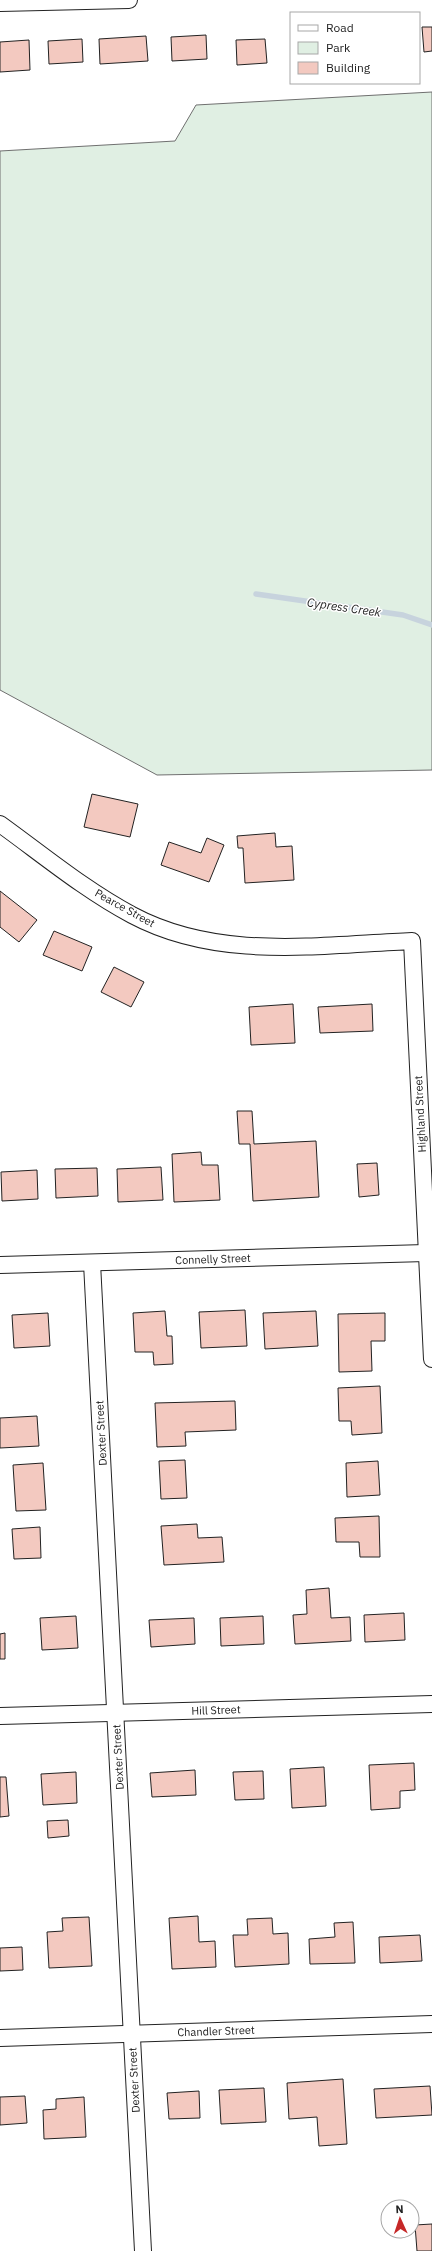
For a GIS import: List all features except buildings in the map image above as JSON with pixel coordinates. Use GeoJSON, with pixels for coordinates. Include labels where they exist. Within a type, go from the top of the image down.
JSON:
{"type":"FeatureCollection","features":[{"type":"Feature","properties":{"kind":"street"},"geometry":{"type":"LineString","coordinates":[[0,3],[129,0]]}},
{"type":"Feature","properties":{"kind":"street","name":"Pearce Street"},"geometry":{"type":"LineString","coordinates":[[0,824],[99,896],[133,915],[164,929],[202,940],[241,947],[412,941]]}},
{"type":"Feature","properties":{"kind":"street","name":"Highland Street"},"geometry":{"type":"LineString","coordinates":[[412,941],[432,1360]]}},
{"type":"Feature","properties":{"kind":"street","name":"Connelly Street"},"geometry":{"type":"LineString","coordinates":[[0,1265],[426,1253]]}},
{"type":"Feature","properties":{"kind":"street","name":"Dexter Street"},"geometry":{"type":"LineString","coordinates":[[92,1263],[143,2251]]}},
{"type":"Feature","properties":{"kind":"street","name":"Hill Street"},"geometry":{"type":"LineString","coordinates":[[0,1716],[432,1704]]}},
{"type":"Feature","properties":{"kind":"street","name":"Chandler Street"},"geometry":{"type":"LineString","coordinates":[[0,2038],[432,2024]]}},
{"type":"Feature","properties":{"kind":"green space"},"geometry":{"type":"Polygon","coordinates":[[[432,92],[432,770],[157,775],[0,690],[0,151],[175,141],[196,105],[432,92]]]}},
{"type":"Feature","properties":{"kind":"waterway","name":"Cypress Creek"},"geometry":{"type":"LineString","coordinates":[[256,594],[403,615],[432,625]]}}]}
